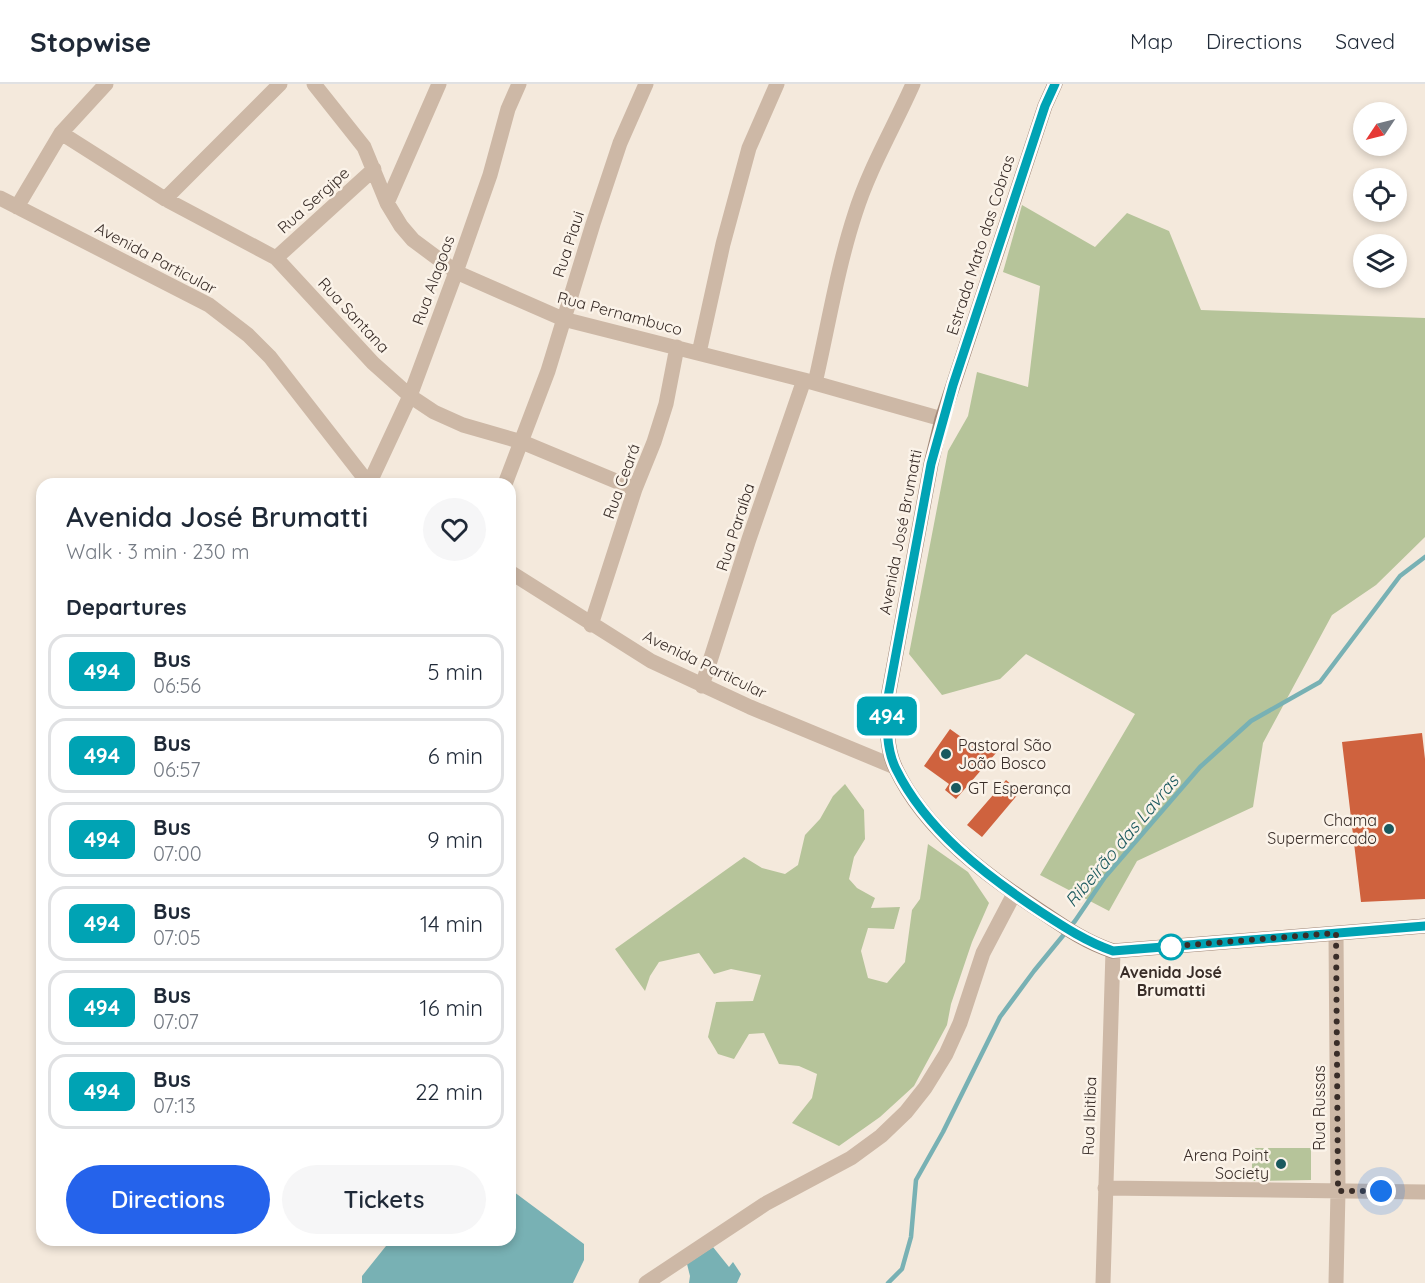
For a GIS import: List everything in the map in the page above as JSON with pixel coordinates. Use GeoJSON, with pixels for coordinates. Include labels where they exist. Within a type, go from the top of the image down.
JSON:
{"type":"FeatureCollection","features":[{"type":"Feature","properties":{"kind":"main road","name":"Estrada Mato das Cobras"},"geometry":{"type":"LineString","coordinates":[[942,419],[1041,117],[1055,84]]}},
{"type":"Feature","properties":{"kind":"main road","name":"Avenida José Brumatti"},"geometry":{"type":"LineString","coordinates":[[942,419],[931,464],[888,697],[887,732],[895,767],[935,826],[989,876],[1014,894],[1084,939],[1113,951],[1425,926]]}},
{"type":"Feature","properties":{"kind":"street"},"geometry":{"type":"LineString","coordinates":[[17,207],[62,133],[106,84]]}},
{"type":"Feature","properties":{"kind":"street"},"geometry":{"type":"LineString","coordinates":[[165,199],[280,84]]}},
{"type":"Feature","properties":{"kind":"street","name":"Rua Pernambuco"},"geometry":{"type":"LineString","coordinates":[[314,84],[364,147],[375,169],[387,203],[401,226],[414,240],[456,273],[563,319],[810,382],[942,419]]}},
{"type":"Feature","properties":{"kind":"street"},"geometry":{"type":"LineString","coordinates":[[387,203],[439,84]]}},
{"type":"Feature","properties":{"kind":"street","name":"Rua Alagoas"},"geometry":{"type":"LineString","coordinates":[[372,478],[410,396],[456,273],[490,175],[508,109],[519,84]]}},
{"type":"Feature","properties":{"kind":"street","name":"Rua Piaui"},"geometry":{"type":"LineString","coordinates":[[507,478],[548,371],[620,143],[646,84]]}},
{"type":"Feature","properties":{"kind":"street"},"geometry":{"type":"LineString","coordinates":[[699,353],[723,244],[749,148],[777,84]]}},
{"type":"Feature","properties":{"kind":"street","name":"Rua Paraíba"},"geometry":{"type":"LineString","coordinates":[[702,687],[749,539],[810,382],[855,213],[868,178],[913,84]]}},
{"type":"Feature","properties":{"kind":"street","name":"Rua Santana"},"geometry":{"type":"LineString","coordinates":[[62,133],[165,199],[276,258],[373,363],[410,396],[434,412],[463,425],[522,442],[635,489]]}},
{"type":"Feature","properties":{"kind":"street","name":"Rua Sergipe"},"geometry":{"type":"LineString","coordinates":[[276,258],[375,169]]}},
{"type":"Feature","properties":{"kind":"street","name":"Avenida Particular"},"geometry":{"type":"LineString","coordinates":[[0,198],[209,305],[248,335],[270,357],[364,478]]}},
{"type":"Feature","properties":{"kind":"street","name":"Rua Ceará"},"geometry":{"type":"LineString","coordinates":[[591,625],[635,489],[666,404],[677,347]]}},
{"type":"Feature","properties":{"kind":"street","name":"Avenida Particular"},"geometry":{"type":"LineString","coordinates":[[516,576],[651,661],[702,687],[895,767]]}},
{"type":"Feature","properties":{"kind":"street"},"geometry":{"type":"LineString","coordinates":[[646,1283],[765,1204],[851,1158],[881,1136],[906,1112],[925,1088],[946,1054],[960,1023],[983,953],[1014,894]]}},
{"type":"Feature","properties":{"kind":"street","name":"Rua Russas"},"geometry":{"type":"LineString","coordinates":[[1336,933],[1338,1191],[1336,1283]]}},
{"type":"Feature","properties":{"kind":"street","name":"Rua Ibitiba"},"geometry":{"type":"LineString","coordinates":[[1103,1283],[1113,951]]}},
{"type":"Feature","properties":{"kind":"street"},"geometry":{"type":"LineString","coordinates":[[1105,1188],[1425,1192]]}},
{"type":"Feature","properties":{"kind":"green space"},"geometry":{"type":"Polygon","coordinates":[[[1022,205],[1095,247],[1127,213],[1169,231],[1201,310],[1425,318],[1425,537],[1376,585],[1332,615],[1263,743],[1253,807],[1137,861],[1109,911],[1040,875],[1135,714],[1026,654],[1000,679],[942,695],[909,654],[948,451],[968,416],[977,372],[1028,387],[1040,286],[1003,272],[1022,205]]]}},
{"type":"Feature","properties":{"kind":"green space"},"geometry":{"type":"Polygon","coordinates":[[[845,784],[864,810],[865,839],[854,857],[849,879],[857,888],[875,898],[871,908],[900,907],[894,929],[868,928],[861,951],[868,978],[887,983],[905,962],[912,910],[920,899],[928,844],[968,872],[989,903],[972,942],[951,1004],[947,1025],[914,1086],[880,1117],[839,1146],[792,1123],[812,1098],[817,1074],[799,1066],[779,1064],[764,1033],[749,1034],[734,1059],[718,1054],[708,1037],[716,1002],[753,1001],[761,975],[731,969],[714,974],[699,953],[659,962],[650,976],[645,991],[615,949],[744,857],[762,868],[785,874],[798,865],[805,835],[820,819],[833,796],[845,784]]]}},
{"type":"Feature","properties":{"kind":"green space","name":"Arena Point Society"},"geometry":{"type":"Polygon","coordinates":[[[1252,1148],[1311,1148],[1311,1180],[1252,1181],[1252,1148]]]}},
{"type":"Feature","properties":{"kind":"water"},"geometry":{"type":"Polygon","coordinates":[[[516,1193],[584,1244],[584,1260],[573,1283],[362,1283],[362,1276],[386,1246],[516,1246],[516,1193]]]}},
{"type":"Feature","properties":{"kind":"water"},"geometry":{"type":"Polygon","coordinates":[[[713,1247],[729,1267],[733,1262],[741,1274],[737,1283],[689,1283],[687,1264],[713,1247]]]}},
{"type":"Feature","properties":{"kind":"building"},"geometry":{"type":"Polygon","coordinates":[[[950,729],[978,749],[983,742],[996,753],[956,799],[945,790],[949,784],[924,766],[950,729]]]}},
{"type":"Feature","properties":{"kind":"building","name":"Chama Supermercado"},"geometry":{"type":"Polygon","coordinates":[[[1422,733],[1425,759],[1425,899],[1361,902],[1342,742],[1422,733]]]}},
{"type":"Feature","properties":{"kind":"building","name":"GT Esperança"},"geometry":{"type":"Polygon","coordinates":[[[1006,780],[1020,792],[982,837],[967,825],[1006,780]]]}},
{"type":"Feature","properties":{"kind":"waterway","name":"Ribeirão das Lavras"},"geometry":{"type":"LineString","coordinates":[[888,1283],[902,1269],[911,1237],[916,1180],[943,1132],[1000,1017],[1034,971],[1075,921],[1105,877],[1200,767],[1251,721],[1320,682],[1400,576],[1425,557]]}},
{"type":"Feature","properties":{"kind":"bus line","name":"494"},"geometry":{"type":"LineString","coordinates":[[1055,84],[1045,106],[953,385],[931,464],[888,697],[887,732],[895,767],[935,826],[989,876],[1074,933],[1113,951],[1425,926]]}},
{"type":"Feature","properties":{"kind":"place","name":"Pastoral São João Bosco"},"geometry":{"type":"Point","coordinates":[946,754]}},
{"type":"Feature","properties":{"kind":"place","name":"GT Esperança"},"geometry":{"type":"Point","coordinates":[956,788]}},
{"type":"Feature","properties":{"kind":"place","name":"Chama Supermercado"},"geometry":{"type":"Point","coordinates":[1389,829]}},
{"type":"Feature","properties":{"kind":"place","name":"Avenida José Brumatti"},"geometry":{"type":"Point","coordinates":[1171,947]}},
{"type":"Feature","properties":{"kind":"place","name":"Arena Point Society"},"geometry":{"type":"Point","coordinates":[1281,1164]}},
{"type":"Feature","properties":{"kind":"route"},"geometry":{"type":"LineString","coordinates":[[1171,947],[1163,947],[1336,933],[1338,1191],[1381,1191]]}}]}
